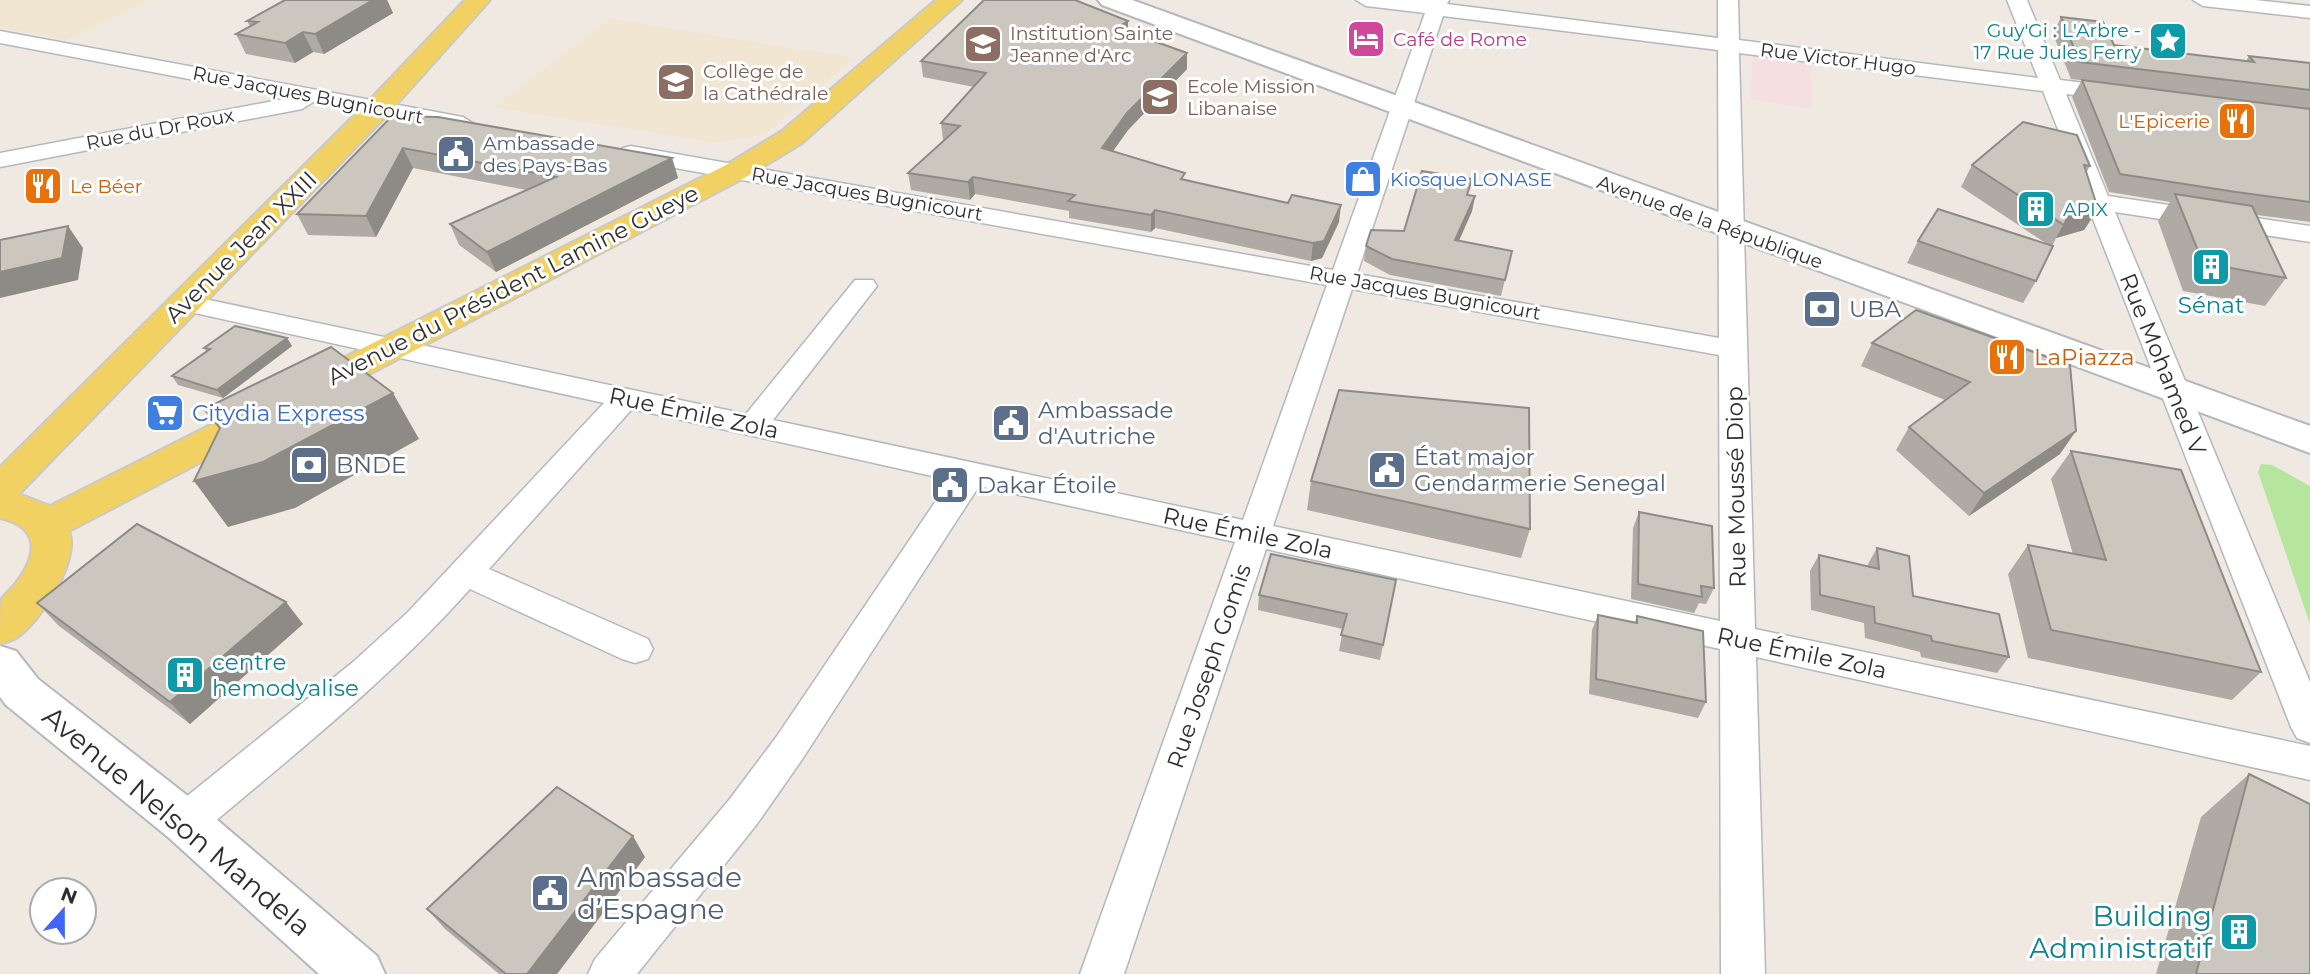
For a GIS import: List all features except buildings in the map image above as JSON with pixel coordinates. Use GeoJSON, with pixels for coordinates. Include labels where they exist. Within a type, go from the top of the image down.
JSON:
{"type":"FeatureCollection","features":[{"type":"Feature","properties":{"kind":"main road","name":"Avenue Jean XXIII"},"geometry":{"type":"LineString","coordinates":[[0,491],[377,109],[478,0]]}},
{"type":"Feature","properties":{"kind":"main road","name":"Avenue du Président Lamine Gueye"},"geometry":{"type":"LineString","coordinates":[[46,525],[388,347],[736,171],[792,137],[950,0]]}},
{"type":"Feature","properties":{"kind":"main road"},"geometry":{"type":"LineString","coordinates":[[0,505],[23,509],[46,525],[53,543],[50,564],[37,589],[0,627]]}},
{"type":"Feature","properties":{"kind":"street","name":"Avenue de la République"},"geometry":{"type":"LineString","coordinates":[[1111,0],[1731,230],[2310,440]]}},
{"type":"Feature","properties":{"kind":"street","name":"Rue Victor Hugo"},"geometry":{"type":"LineString","coordinates":[[1366,0],[1438,4],[1729,45],[2133,96]]}},
{"type":"Feature","properties":{"kind":"street","name":"Rue Moussé Diop"},"geometry":{"type":"LineString","coordinates":[[1728,0],[1743,974]]}},
{"type":"Feature","properties":{"kind":"street","name":"Rue Mohamed V"},"geometry":{"type":"LineString","coordinates":[[2017,0],[2310,727]]}},
{"type":"Feature","properties":{"kind":"street"},"geometry":{"type":"LineString","coordinates":[[2203,0],[2310,12]]}},
{"type":"Feature","properties":{"kind":"street","name":"Rue Joseph Gomis"},"geometry":{"type":"LineString","coordinates":[[1102,974],[1404,109],[1438,4]]}},
{"type":"Feature","properties":{"kind":"street","name":"Rue Jacques Bugnicourt"},"geometry":{"type":"LineString","coordinates":[[0,37],[483,127]]}},
{"type":"Feature","properties":{"kind":"street","name":"Rue du Dr Roux"},"geometry":{"type":"LineString","coordinates":[[0,160],[320,98]]}},
{"type":"Feature","properties":{"kind":"street","name":"Rue Jacques Bugnicourt"},"geometry":{"type":"LineString","coordinates":[[603,148],[1734,349]]}},
{"type":"Feature","properties":{"kind":"street"},"geometry":{"type":"LineString","coordinates":[[2098,202],[2310,234]]}},
{"type":"Feature","properties":{"kind":"street"},"geometry":{"type":"LineString","coordinates":[[752,426],[864,286]]}},
{"type":"Feature","properties":{"kind":"street","name":"Rue Émile Zola"},"geometry":{"type":"LineString","coordinates":[[186,303],[2310,762]]}},
{"type":"Feature","properties":{"kind":"street"},"geometry":{"type":"LineString","coordinates":[[185,822],[366,672],[466,573],[625,399]]}},
{"type":"Feature","properties":{"kind":"street"},"geometry":{"type":"LineString","coordinates":[[610,974],[743,812],[790,747],[971,473]]}},
{"type":"Feature","properties":{"kind":"street"},"geometry":{"type":"LineString","coordinates":[[466,573],[635,649]]}},
{"type":"Feature","properties":{"kind":"street","name":"Avenue Nelson Mandela"},"geometry":{"type":"LineString","coordinates":[[0,664],[22,692],[185,822],[358,974]]}},
{"type":"Feature","properties":{"kind":"shaded area"},"geometry":{"type":"Polygon","coordinates":[[[0,0],[149,0],[67,40],[0,27],[0,0]]]}},
{"type":"Feature","properties":{"kind":"shaded area","name":"Collège de la Cathédrale"},"geometry":{"type":"Polygon","coordinates":[[[610,19],[854,58],[765,134],[719,143],[494,107],[610,19]]]}},
{"type":"Feature","properties":{"kind":"shaded area"},"geometry":{"type":"Polygon","coordinates":[[[1753,54],[1811,63],[1812,109],[1750,99],[1753,54]]]}},
{"type":"Feature","properties":{"kind":"green space"},"geometry":{"type":"Polygon","coordinates":[[[2261,464],[2272,465],[2310,486],[2310,624],[2258,472],[2261,464]]]}},
{"type":"Feature","properties":{"kind":"place","name":"Café de Rome"},"geometry":{"type":"Point","coordinates":[1366,39]}},
{"type":"Feature","properties":{"kind":"place","name":"Guy'Gi : L'Arbre - 17 Rue Jules Ferry"},"geometry":{"type":"Point","coordinates":[2168,41]}},
{"type":"Feature","properties":{"kind":"place","name":"Institution Sainte Jeanne d'Arc"},"geometry":{"type":"Point","coordinates":[983,44]}},
{"type":"Feature","properties":{"kind":"place","name":"Collège de la Cathédrale"},"geometry":{"type":"Point","coordinates":[676,82]}},
{"type":"Feature","properties":{"kind":"place","name":"Ecole Mission Libanaise"},"geometry":{"type":"Point","coordinates":[1160,97]}},
{"type":"Feature","properties":{"kind":"place","name":"L'Epicerie"},"geometry":{"type":"Point","coordinates":[2237,121]}},
{"type":"Feature","properties":{"kind":"place","name":"Ambassade des Pays-Bas"},"geometry":{"type":"Point","coordinates":[456,154]}},
{"type":"Feature","properties":{"kind":"place","name":"Kiosque LONASE"},"geometry":{"type":"Point","coordinates":[1363,179]}},
{"type":"Feature","properties":{"kind":"place","name":"Le Béer"},"geometry":{"type":"Point","coordinates":[43,186]}},
{"type":"Feature","properties":{"kind":"place","name":"APIX"},"geometry":{"type":"Point","coordinates":[2036,209]}},
{"type":"Feature","properties":{"kind":"place","name":"Sénat"},"geometry":{"type":"Point","coordinates":[2211,267]}},
{"type":"Feature","properties":{"kind":"place","name":"UBA"},"geometry":{"type":"Point","coordinates":[1822,309]}},
{"type":"Feature","properties":{"kind":"place","name":"LaPiazza"},"geometry":{"type":"Point","coordinates":[2007,357]}},
{"type":"Feature","properties":{"kind":"place","name":"Citydia Express"},"geometry":{"type":"Point","coordinates":[165,413]}},
{"type":"Feature","properties":{"kind":"place","name":"Ambassade d'Autriche"},"geometry":{"type":"Point","coordinates":[1011,423]}},
{"type":"Feature","properties":{"kind":"place","name":"BNDE"},"geometry":{"type":"Point","coordinates":[309,465]}},
{"type":"Feature","properties":{"kind":"place","name":"État major Gendarmerie Senegal"},"geometry":{"type":"Point","coordinates":[1387,470]}},
{"type":"Feature","properties":{"kind":"place","name":"Dakar Étoile"},"geometry":{"type":"Point","coordinates":[950,485]}},
{"type":"Feature","properties":{"kind":"place","name":"centre hemodyalise"},"geometry":{"type":"Point","coordinates":[185,675]}},
{"type":"Feature","properties":{"kind":"place","name":"Ambassade d’Espagne"},"geometry":{"type":"Point","coordinates":[550,893]}},
{"type":"Feature","properties":{"kind":"place","name":"Building Administratif"},"geometry":{"type":"Point","coordinates":[2239,932]}}]}
